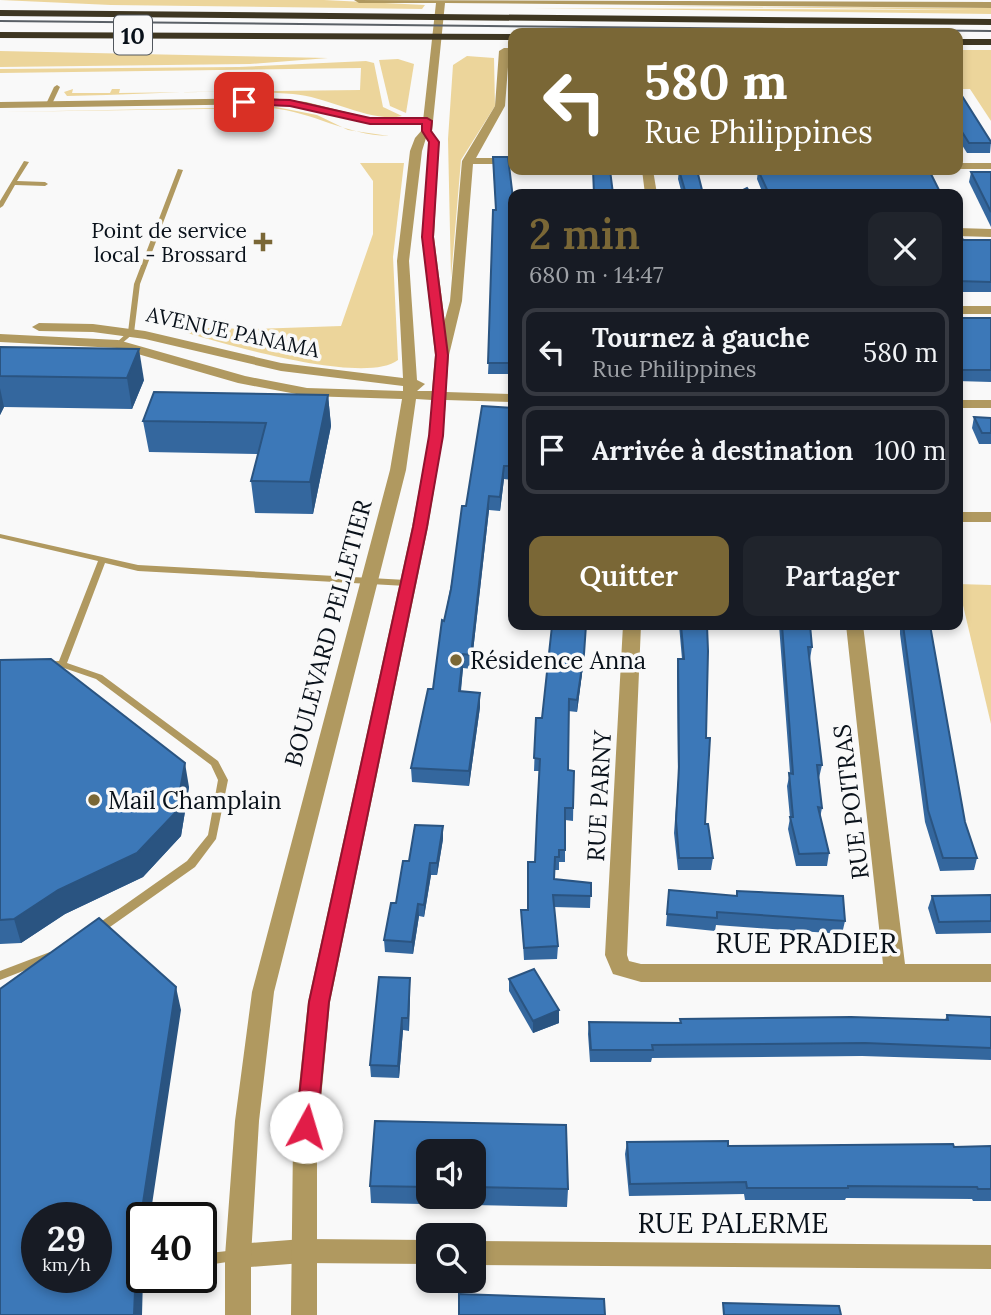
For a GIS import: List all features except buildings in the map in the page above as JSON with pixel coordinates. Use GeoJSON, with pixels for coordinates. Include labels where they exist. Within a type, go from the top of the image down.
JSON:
{"type":"FeatureCollection","features":[{"type":"Feature","properties":{"kind":"highway","name":"10"},"geometry":{"type":"LineString","coordinates":[[0,12],[991,22]]}},
{"type":"Feature","properties":{"kind":"highway","name":"10"},"geometry":{"type":"LineString","coordinates":[[0,35],[508,37]]}},
{"type":"Feature","properties":{"kind":"highway"},"geometry":{"type":"LineString","coordinates":[[0,46],[251,43],[391,37]]}},
{"type":"Feature","properties":{"kind":"highway"},"geometry":{"type":"LineString","coordinates":[[963,42],[991,43]]}},
{"type":"Feature","properties":{"kind":"street"},"geometry":{"type":"LineString","coordinates":[[359,0],[991,5]]}},
{"type":"Feature","properties":{"kind":"street","name":"BOULEVARD PELLETIER"},"geometry":{"type":"LineString","coordinates":[[238,1315],[238,1256],[247,1121],[263,992],[398,470],[410,390],[403,261],[416,151],[427,126],[441,0]]}},
{"type":"Feature","properties":{"kind":"street","name":"BOULEVARD PELLETIER"},"geometry":{"type":"LineString","coordinates":[[442,355],[456,301],[468,162],[500,106],[508,51]]}},
{"type":"Feature","properties":{"kind":"street"},"geometry":{"type":"LineString","coordinates":[[0,105],[271,101],[320,108],[342,122],[362,129],[427,126]]}},
{"type":"Feature","properties":{"kind":"street","name":"BOULEVARD PELLETIER"},"geometry":{"type":"LineString","coordinates":[[304,1315],[305,1142],[319,1002],[444,394],[428,237],[434,142],[427,126]]}},
{"type":"Feature","properties":{"kind":"street"},"geometry":{"type":"LineString","coordinates":[[468,162],[508,160]]}},
{"type":"Feature","properties":{"kind":"street"},"geometry":{"type":"LineString","coordinates":[[963,166],[991,166]]}},
{"type":"Feature","properties":{"kind":"street"},"geometry":{"type":"LineString","coordinates":[[963,232],[991,233]]}},
{"type":"Feature","properties":{"kind":"street"},"geometry":{"type":"LineString","coordinates":[[963,310],[991,310]]}},
{"type":"Feature","properties":{"kind":"street","name":"AVENUE PANAMA"},"geometry":{"type":"LineString","coordinates":[[0,326],[93,328],[131,332],[281,367],[410,390],[508,398]]}},
{"type":"Feature","properties":{"kind":"street","name":"AVENUE PANAMA"},"geometry":{"type":"LineString","coordinates":[[0,338],[118,344],[262,384],[321,394],[410,390]]}},
{"type":"Feature","properties":{"kind":"street"},"geometry":{"type":"LineString","coordinates":[[963,404],[991,404]]}},
{"type":"Feature","properties":{"kind":"street"},"geometry":{"type":"LineString","coordinates":[[963,517],[991,517]]}},
{"type":"Feature","properties":{"kind":"street","name":"RUE PARNY"},"geometry":{"type":"LineString","coordinates":[[621,968],[616,955],[632,630]]}},
{"type":"Feature","properties":{"kind":"street","name":"RUE POITRAS"},"geometry":{"type":"LineString","coordinates":[[856,630],[895,973]]}},
{"type":"Feature","properties":{"kind":"street","name":"RUE PRADIER"},"geometry":{"type":"LineString","coordinates":[[621,968],[641,973],[991,974]]}},
{"type":"Feature","properties":{"kind":"street"},"geometry":{"type":"LineString","coordinates":[[238,1256],[303,1251],[416,1252]]}},
{"type":"Feature","properties":{"kind":"street","name":"RUE PALERME"},"geometry":{"type":"LineString","coordinates":[[486,1253],[991,1256]]}},
{"type":"Feature","properties":{"kind":"lane"},"geometry":{"type":"LineString","coordinates":[[49,104],[57,87]]}},
{"type":"Feature","properties":{"kind":"lane"},"geometry":{"type":"LineString","coordinates":[[0,206],[26,162]]}},
{"type":"Feature","properties":{"kind":"lane"},"geometry":{"type":"LineString","coordinates":[[118,344],[131,332],[137,284],[180,170]]}},
{"type":"Feature","properties":{"kind":"lane"},"geometry":{"type":"LineString","coordinates":[[14,183],[45,184]]}},
{"type":"Feature","properties":{"kind":"lane"},"geometry":{"type":"LineString","coordinates":[[0,536],[138,568],[406,583]]}},
{"type":"Feature","properties":{"kind":"lane"},"geometry":{"type":"LineString","coordinates":[[62,664],[102,561]]}},
{"type":"Feature","properties":{"kind":"lane"},"geometry":{"type":"LineString","coordinates":[[30,663],[62,664],[99,677],[215,763],[223,780],[213,835],[191,864],[83,940]]}},
{"type":"Feature","properties":{"kind":"lane"},"geometry":{"type":"LineString","coordinates":[[0,976],[60,952]]}},
{"type":"Feature","properties":{"kind":"lane"},"geometry":{"type":"LineString","coordinates":[[217,1258],[238,1256]]}},
{"type":"Feature","properties":{"kind":"shaded area"},"geometry":{"type":"Polygon","coordinates":[[[0,0],[324,0],[425,5],[422,9],[111,5],[0,0]]]}},
{"type":"Feature","properties":{"kind":"shaded area"},"geometry":{"type":"Polygon","coordinates":[[[651,6],[991,8],[991,14],[532,8],[976,10],[651,6]]]}},
{"type":"Feature","properties":{"kind":"shaded area"},"geometry":{"type":"Polygon","coordinates":[[[963,50],[991,50],[991,121],[970,89],[963,89],[963,50]]]}},
{"type":"Feature","properties":{"kind":"shaded area"},"geometry":{"type":"Polygon","coordinates":[[[0,51],[328,58],[250,64],[0,67],[0,51]]]}},
{"type":"Feature","properties":{"kind":"shaded area"},"geometry":{"type":"Polygon","coordinates":[[[467,56],[494,58],[495,106],[461,160],[451,278],[448,139],[453,65],[467,56]]]}},
{"type":"Feature","properties":{"kind":"shaded area"},"geometry":{"type":"Polygon","coordinates":[[[398,59],[414,64],[406,113],[390,106],[379,60],[398,59]]]}},
{"type":"Feature","properties":{"kind":"shaded area"},"geometry":{"type":"Polygon","coordinates":[[[366,61],[374,63],[383,107],[402,116],[377,116],[293,94],[225,92],[360,90],[361,68],[0,73],[0,69],[239,67],[366,61]]]}},
{"type":"Feature","properties":{"kind":"shaded area"},"geometry":{"type":"Polygon","coordinates":[[[73,89],[72,93],[110,93],[112,89],[120,89],[119,93],[193,92],[67,96],[64,92],[73,89]]]}},
{"type":"Feature","properties":{"kind":"shaded area"},"geometry":{"type":"Polygon","coordinates":[[[276,107],[317,115],[342,127],[271,108],[0,112],[276,107]]]}},
{"type":"Feature","properties":{"kind":"shaded area"},"geometry":{"type":"Polygon","coordinates":[[[360,163],[404,163],[393,257],[398,360],[380,367],[321,365],[250,350],[168,327],[254,329],[341,326],[373,234],[373,181],[360,163]]]}},
{"type":"Feature","properties":{"kind":"shaded area"},"geometry":{"type":"Polygon","coordinates":[[[963,584],[991,585],[991,724],[963,605],[963,584]]]}},
{"type":"Feature","properties":{"kind":"tram line"},"geometry":{"type":"LineString","coordinates":[[0,21],[694,28]]}},
{"type":"Feature","properties":{"kind":"tram line"},"geometry":{"type":"LineString","coordinates":[[963,31],[991,31]]}},
{"type":"Feature","properties":{"kind":"place","name":"Point de service local - Brossard"},"geometry":{"type":"Point","coordinates":[263,242]}},
{"type":"Feature","properties":{"kind":"place","name":"Résidence Anna"},"geometry":{"type":"Point","coordinates":[456,660]}},
{"type":"Feature","properties":{"kind":"place","name":"Mail Champlain"},"geometry":{"type":"Point","coordinates":[94,800]}},
{"type":"Feature","properties":{"kind":"route"},"geometry":{"type":"LineString","coordinates":[[244,102],[290,103],[370,121],[427,121],[426,131],[434,142],[428,237],[434,308],[442,355],[436,436],[420,527],[319,1002],[306,1127]]}}]}
